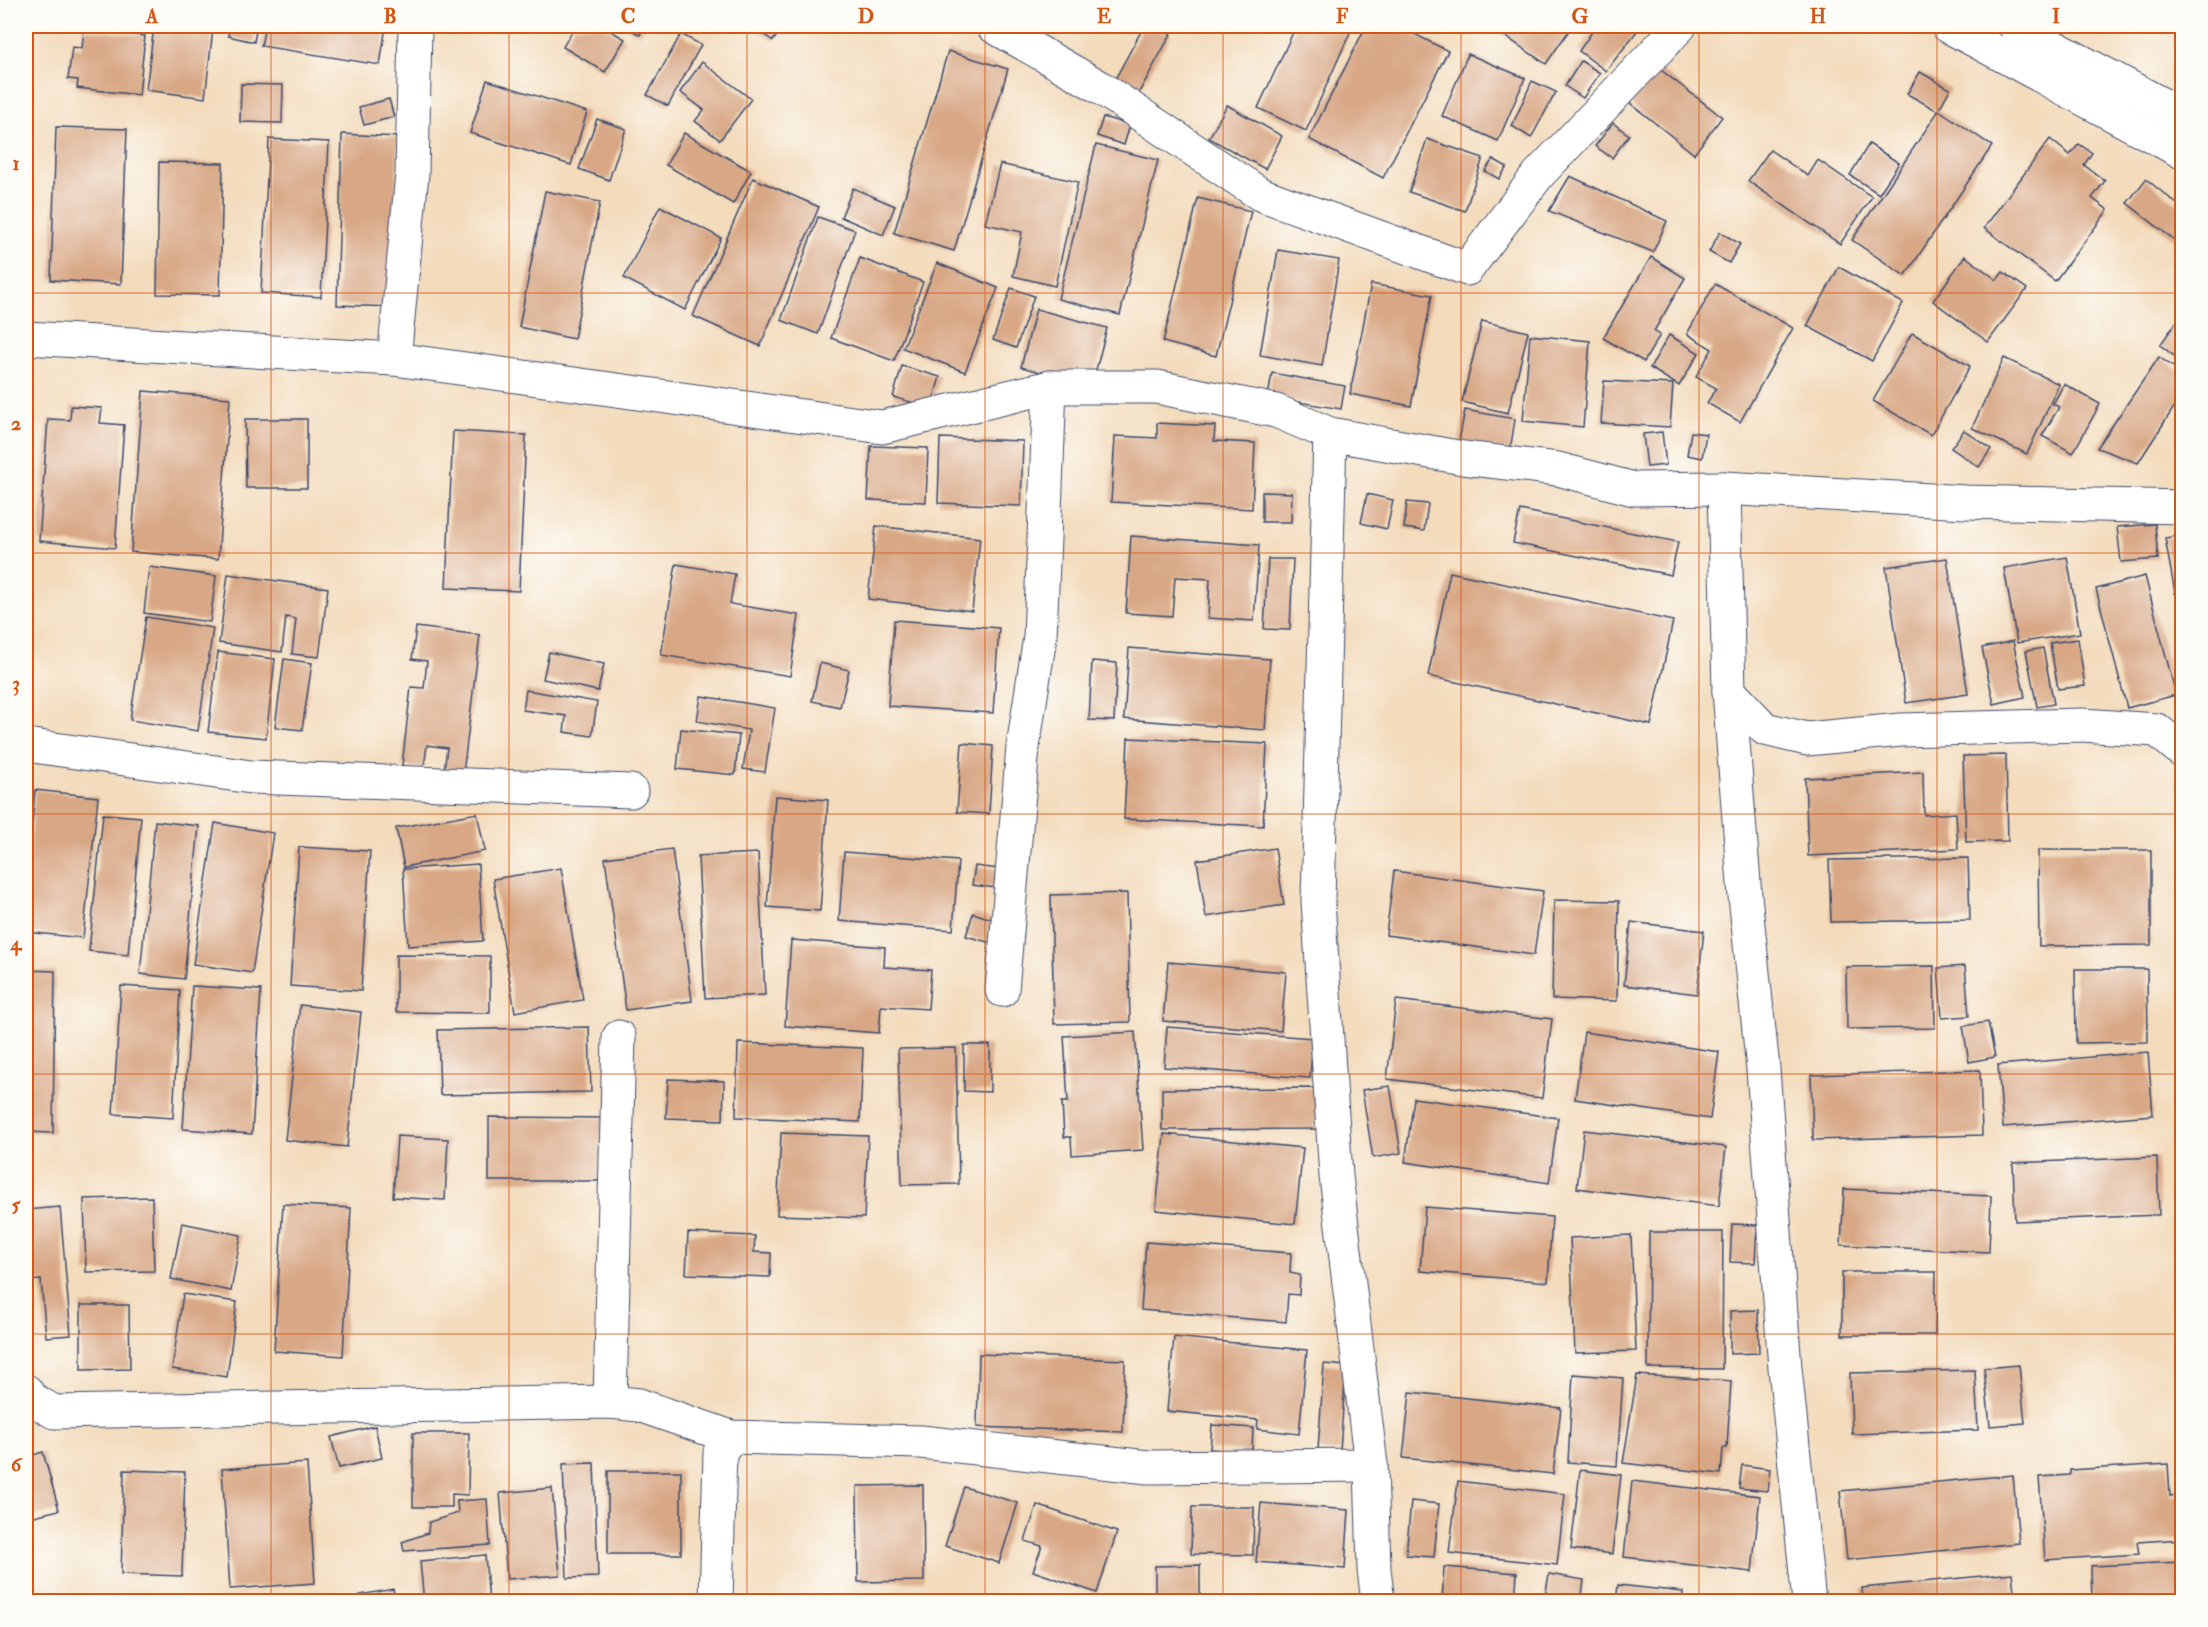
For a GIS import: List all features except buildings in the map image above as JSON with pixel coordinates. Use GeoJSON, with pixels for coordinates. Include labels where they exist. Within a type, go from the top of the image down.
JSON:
{"type":"FeatureCollection","features":[{"type":"Feature","properties":{"kind":"street"},"geometry":{"type":"LineString","coordinates":[[394,359],[412,174],[415,26]]}},
{"type":"Feature","properties":{"kind":"street"},"geometry":{"type":"LineString","coordinates":[[993,26],[1098,86],[1260,194],[1467,269],[1538,175],[1680,26]]}},
{"type":"Feature","properties":{"kind":"street"},"geometry":{"type":"LineString","coordinates":[[1948,26],[2182,152]]}},
{"type":"Feature","properties":{"kind":"street"},"geometry":{"type":"LineString","coordinates":[[2015,26],[2182,115]]}},
{"type":"Feature","properties":{"kind":"street"},"geometry":{"type":"LineString","coordinates":[[26,338],[394,359],[882,427],[1050,387],[1157,387],[1276,411],[1330,434],[1463,458],[1558,469],[1634,489],[1724,488],[1966,502],[2182,507]]}},
{"type":"Feature","properties":{"kind":"street"},"geometry":{"type":"LineString","coordinates":[[1002,990],[1023,747],[1040,637],[1050,387]]}},
{"type":"Feature","properties":{"kind":"street"},"geometry":{"type":"LineString","coordinates":[[1330,434],[1318,901],[1336,1176],[1371,1465],[1374,1569],[1378,1602]]}},
{"type":"Feature","properties":{"kind":"street"},"geometry":{"type":"LineString","coordinates":[[1724,488],[1729,691],[1745,896],[1764,1081],[1785,1368],[1809,1602]]}},
{"type":"Feature","properties":{"kind":"street"},"geometry":{"type":"LineString","coordinates":[[1729,691],[1765,729],[1807,739],[1900,730],[2082,725],[2157,730],[2182,751]]}},
{"type":"Feature","properties":{"kind":"street"},"geometry":{"type":"LineString","coordinates":[[26,745],[251,777],[632,791]]}},
{"type":"Feature","properties":{"kind":"street"},"geometry":{"type":"LineString","coordinates":[[610,1402],[619,1037]]}},
{"type":"Feature","properties":{"kind":"street"},"geometry":{"type":"LineString","coordinates":[[26,1390],[32,1400],[54,1412],[610,1402],[639,1405],[671,1418],[732,1437],[921,1442],[1148,1467],[1371,1465]]}},
{"type":"Feature","properties":{"kind":"street"},"geometry":{"type":"LineString","coordinates":[[716,1602],[720,1452],[732,1437]]}}]}
